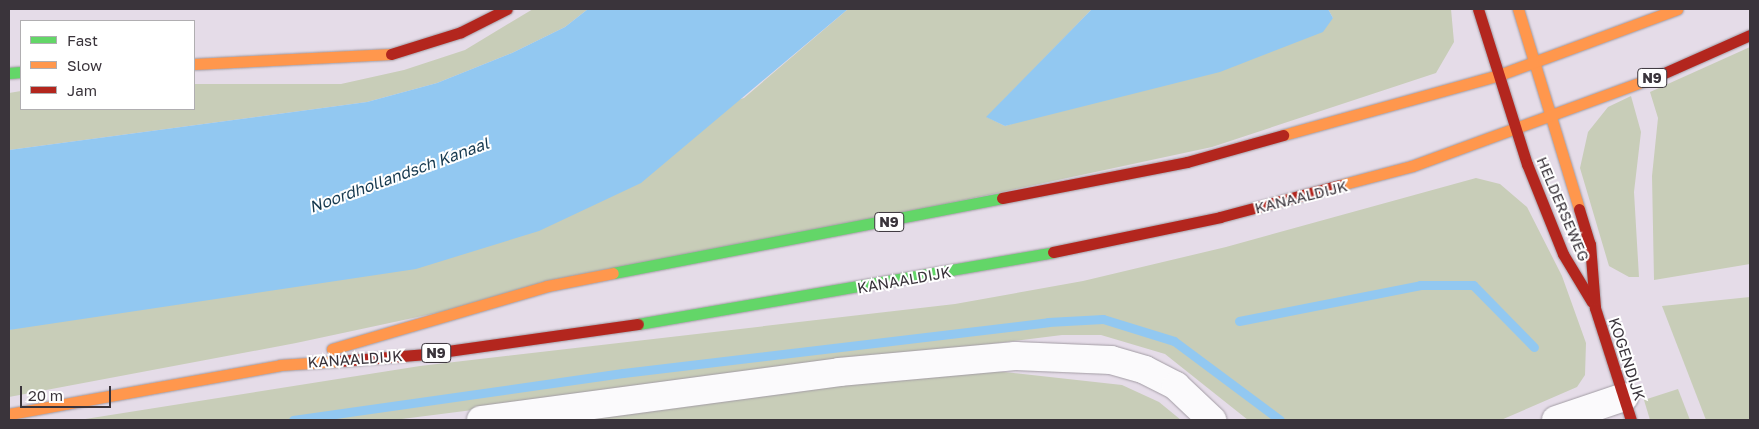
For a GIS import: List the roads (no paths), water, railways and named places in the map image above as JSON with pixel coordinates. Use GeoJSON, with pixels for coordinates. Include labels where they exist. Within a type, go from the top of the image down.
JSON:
{"type":"FeatureCollection","features":[{"type":"Feature","properties":{"kind":"main road"},"geometry":{"type":"LineString","coordinates":[[195,64],[379,58],[462,32],[507,9]]}},
{"type":"Feature","properties":{"kind":"main road"},"geometry":{"type":"LineString","coordinates":[[1478,9],[1499,76]]}},
{"type":"Feature","properties":{"kind":"main road"},"geometry":{"type":"LineString","coordinates":[[1518,9],[1536,61]]}},
{"type":"Feature","properties":{"kind":"main road","name":"N9"},"geometry":{"type":"LineString","coordinates":[[1499,76],[1677,9]]}},
{"type":"Feature","properties":{"kind":"main road","name":"N9"},"geometry":{"type":"LineString","coordinates":[[1516,130],[1750,35]]}},
{"type":"Feature","properties":{"kind":"main road","name":"HELDERSEWEG"},"geometry":{"type":"LineString","coordinates":[[1536,61],[1590,244],[1595,308]]}},
{"type":"Feature","properties":{"kind":"main road","name":"HELDERSEWEG"},"geometry":{"type":"LineString","coordinates":[[1499,76],[1516,130],[1563,254],[1595,308]]}},
{"type":"Feature","properties":{"kind":"main road","name":"KANAALDIJK"},"geometry":{"type":"LineString","coordinates":[[280,365],[547,286],[1187,162],[1499,76]]}},
{"type":"Feature","properties":{"kind":"main road","name":"KANAALDIJK"},"geometry":{"type":"LineString","coordinates":[[9,414],[280,365],[427,354],[590,332],[994,265],[1351,184],[1516,130]]}},
{"type":"Feature","properties":{"kind":"main road","name":"KOGENDIJK"},"geometry":{"type":"LineString","coordinates":[[1595,308],[1628,409]]}},
{"type":"Feature","properties":{"kind":"street"},"geometry":{"type":"LineString","coordinates":[[481,420],[839,372],[1015,356],[1111,360],[1145,370],[1176,386],[1212,420]]}},
{"type":"Feature","properties":{"kind":"street"},"geometry":{"type":"LineString","coordinates":[[1556,420],[1628,409]]}},
{"type":"Feature","properties":{"kind":"water","name":"Noordhollandsch Kanaal"},"geometry":{"type":"Polygon","coordinates":[[[588,9],[848,9],[641,183],[539,231],[416,269],[9,330],[9,150],[367,102],[437,83],[512,53],[565,27],[588,9]]]}},
{"type":"Feature","properties":{"kind":"water"},"geometry":{"type":"Polygon","coordinates":[[[1092,9],[1328,9],[1333,18],[1323,32],[1220,72],[1005,126],[986,117],[1092,9]]]}},
{"type":"Feature","properties":{"kind":"waterway"},"geometry":{"type":"LineString","coordinates":[[1239,321],[1420,285],[1473,285],[1534,347]]}},
{"type":"Feature","properties":{"kind":"waterway"},"geometry":{"type":"LineString","coordinates":[[293,420],[623,373],[1048,322],[1103,319],[1174,341],[1280,420]]}}]}
